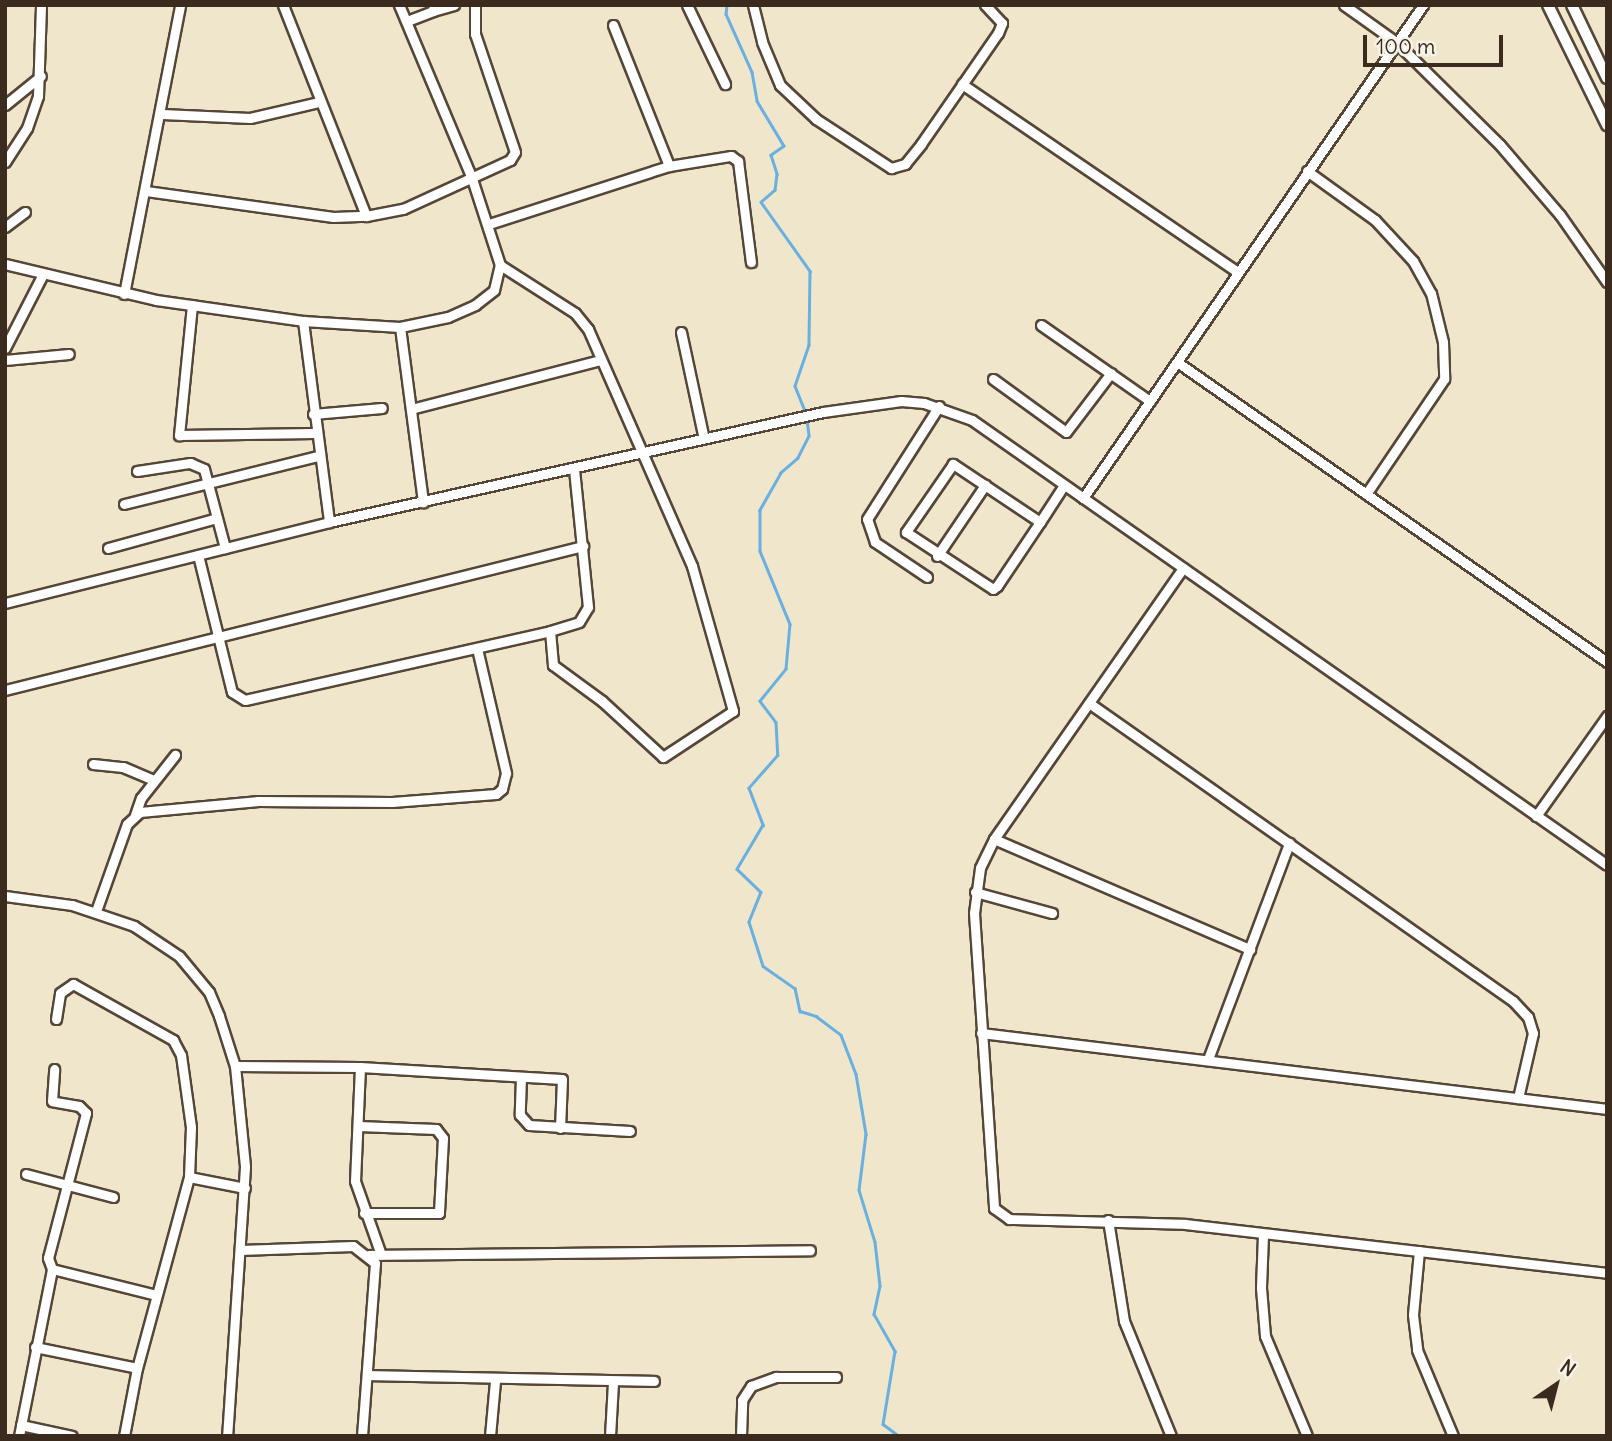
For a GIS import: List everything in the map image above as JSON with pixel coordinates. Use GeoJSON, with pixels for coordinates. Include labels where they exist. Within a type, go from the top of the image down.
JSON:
{"type":"FeatureCollection","features":[{"type":"Feature","properties":{"kind":"main road"},"geometry":{"type":"LineString","coordinates":[[1548,5],[1607,125]]}},
{"type":"Feature","properties":{"kind":"main road"},"geometry":{"type":"LineString","coordinates":[[1572,5],[1607,78]]}},
{"type":"Feature","properties":{"kind":"street"},"geometry":{"type":"LineString","coordinates":[[5,162],[34,112],[41,76],[41,5]]}},
{"type":"Feature","properties":{"kind":"street"},"geometry":{"type":"LineString","coordinates":[[124,293],[163,114],[180,5]]}},
{"type":"Feature","properties":{"kind":"street"},"geometry":{"type":"LineString","coordinates":[[283,5],[318,102],[366,216]]}},
{"type":"Feature","properties":{"kind":"street"},"geometry":{"type":"LineString","coordinates":[[5,264],[124,293],[303,321],[400,327],[448,317],[475,305],[494,290],[500,265],[489,224],[471,176],[399,5]]}},
{"type":"Feature","properties":{"kind":"street"},"geometry":{"type":"LineString","coordinates":[[407,21],[434,8],[454,5]]}},
{"type":"Feature","properties":{"kind":"street"},"geometry":{"type":"LineString","coordinates":[[146,191],[333,217],[366,216],[403,209],[510,160],[515,152],[475,34],[475,5]]}},
{"type":"Feature","properties":{"kind":"street"},"geometry":{"type":"LineString","coordinates":[[687,5],[725,84]]}},
{"type":"Feature","properties":{"kind":"street"},"geometry":{"type":"LineString","coordinates":[[754,5],[762,42],[780,85],[816,119],[881,165],[891,168],[905,164],[1002,23],[985,5]]}},
{"type":"Feature","properties":{"kind":"street"},"geometry":{"type":"LineString","coordinates":[[1344,5],[1396,42],[1500,145],[1560,215],[1607,282]]}},
{"type":"Feature","properties":{"kind":"street"},"geometry":{"type":"LineString","coordinates":[[1083,498],[1423,5]]}},
{"type":"Feature","properties":{"kind":"street"},"geometry":{"type":"LineString","coordinates":[[613,25],[669,166]]}},
{"type":"Feature","properties":{"kind":"street"},"geometry":{"type":"LineString","coordinates":[[5,105],[41,76]]}},
{"type":"Feature","properties":{"kind":"street"},"geometry":{"type":"LineString","coordinates":[[962,84],[1238,272]]}},
{"type":"Feature","properties":{"kind":"street"},"geometry":{"type":"LineString","coordinates":[[163,114],[250,118],[318,102]]}},
{"type":"Feature","properties":{"kind":"street"},"geometry":{"type":"LineString","coordinates":[[489,224],[669,166],[718,157],[738,161],[751,262]]}},
{"type":"Feature","properties":{"kind":"street"},"geometry":{"type":"LineString","coordinates":[[1307,171],[1375,220],[1413,261],[1432,293],[1444,342],[1444,379],[1366,494]]}},
{"type":"Feature","properties":{"kind":"street"},"geometry":{"type":"LineString","coordinates":[[5,227],[24,212]]}},
{"type":"Feature","properties":{"kind":"street"},"geometry":{"type":"LineString","coordinates":[[500,265],[575,313],[588,329],[640,454],[700,586],[733,711],[663,757],[622,718],[552,665],[550,631]]}},
{"type":"Feature","properties":{"kind":"street"},"geometry":{"type":"LineString","coordinates":[[5,348],[43,274]]}},
{"type":"Feature","properties":{"kind":"street"},"geometry":{"type":"LineString","coordinates":[[192,305],[179,435],[314,433]]}},
{"type":"Feature","properties":{"kind":"street"},"geometry":{"type":"LineString","coordinates":[[303,321],[314,433],[329,522]]}},
{"type":"Feature","properties":{"kind":"street"},"geometry":{"type":"LineString","coordinates":[[1041,325],[1150,401]]}},
{"type":"Feature","properties":{"kind":"street"},"geometry":{"type":"LineString","coordinates":[[400,327],[423,502]]}},
{"type":"Feature","properties":{"kind":"street"},"geometry":{"type":"LineString","coordinates":[[681,332],[704,439]]}},
{"type":"Feature","properties":{"kind":"street"},"geometry":{"type":"LineString","coordinates":[[5,360],[69,355]]}},
{"type":"Feature","properties":{"kind":"street"},"geometry":{"type":"LineString","coordinates":[[411,409],[601,360]]}},
{"type":"Feature","properties":{"kind":"street"},"geometry":{"type":"LineString","coordinates":[[1177,362],[1607,662]]}},
{"type":"Feature","properties":{"kind":"street"},"geometry":{"type":"LineString","coordinates":[[993,379],[1066,432],[1111,373]]}},
{"type":"Feature","properties":{"kind":"street"},"geometry":{"type":"LineString","coordinates":[[5,603],[329,522],[822,412],[901,401],[939,406],[972,420],[1607,865]]}},
{"type":"Feature","properties":{"kind":"street"},"geometry":{"type":"LineString","coordinates":[[927,577],[875,542],[867,519],[939,406]]}},
{"type":"Feature","properties":{"kind":"street"},"geometry":{"type":"LineString","coordinates":[[313,414],[382,408]]}},
{"type":"Feature","properties":{"kind":"street"},"geometry":{"type":"LineString","coordinates":[[124,504],[318,456]]}},
{"type":"Feature","properties":{"kind":"street"},"geometry":{"type":"LineString","coordinates":[[137,471],[198,464],[207,482],[225,548]]}},
{"type":"Feature","properties":{"kind":"street"},"geometry":{"type":"LineString","coordinates":[[1040,522],[956,464],[949,465],[906,532],[937,556],[993,589],[1040,522],[1064,485]]}},
{"type":"Feature","properties":{"kind":"street"},"geometry":{"type":"LineString","coordinates":[[198,555],[232,692],[245,700],[477,648],[550,631],[579,622],[586,615],[583,546],[574,469]]}},
{"type":"Feature","properties":{"kind":"street"},"geometry":{"type":"LineString","coordinates":[[937,556],[985,485]]}},
{"type":"Feature","properties":{"kind":"street"},"geometry":{"type":"LineString","coordinates":[[108,548],[217,519]]}},
{"type":"Feature","properties":{"kind":"street"},"geometry":{"type":"LineString","coordinates":[[5,690],[217,635],[583,546]]}},
{"type":"Feature","properties":{"kind":"street"},"geometry":{"type":"LineString","coordinates":[[1183,568],[994,839],[975,892],[981,1033],[994,1208],[1009,1219],[1108,1220],[1607,1273]]}},
{"type":"Feature","properties":{"kind":"street"},"geometry":{"type":"LineString","coordinates":[[135,815],[258,802],[392,802],[496,794],[502,789],[506,773],[477,648]]}},
{"type":"Feature","properties":{"kind":"street"},"geometry":{"type":"LineString","coordinates":[[1089,703],[1513,1000],[1528,1017],[1533,1033],[1518,1098]]}},
{"type":"Feature","properties":{"kind":"street"},"geometry":{"type":"LineString","coordinates":[[1536,816],[1607,716]]}},
{"type":"Feature","properties":{"kind":"street"},"geometry":{"type":"LineString","coordinates":[[96,911],[127,824],[135,815],[153,780],[175,755]]}},
{"type":"Feature","properties":{"kind":"street"},"geometry":{"type":"LineString","coordinates":[[93,764],[123,767],[153,780]]}},
{"type":"Feature","properties":{"kind":"street"},"geometry":{"type":"LineString","coordinates":[[994,839],[1250,949]]}},
{"type":"Feature","properties":{"kind":"street"},"geometry":{"type":"LineString","coordinates":[[1208,1059],[1289,843]]}},
{"type":"Feature","properties":{"kind":"street"},"geometry":{"type":"LineString","coordinates":[[975,892],[1052,913]]}},
{"type":"Feature","properties":{"kind":"street"},"geometry":{"type":"LineString","coordinates":[[5,896],[96,911],[159,941],[196,974],[219,1016],[235,1066],[245,1188],[227,1436]]}},
{"type":"Feature","properties":{"kind":"street"},"geometry":{"type":"LineString","coordinates":[[56,1019],[60,993],[73,984],[179,1047],[191,1127],[190,1177],[137,1368],[124,1436]]}},
{"type":"Feature","properties":{"kind":"street"},"geometry":{"type":"LineString","coordinates":[[981,1033],[1607,1109]]}},
{"type":"Feature","properties":{"kind":"street"},"geometry":{"type":"LineString","coordinates":[[235,1066],[360,1067],[562,1079],[560,1128]]}},
{"type":"Feature","properties":{"kind":"street"},"geometry":{"type":"LineString","coordinates":[[360,1067],[355,1181],[364,1213],[381,1255]]}},
{"type":"Feature","properties":{"kind":"street"},"geometry":{"type":"LineString","coordinates":[[19,1436],[52,1269],[48,1258],[86,1113],[79,1106],[52,1101],[54,1069]]}},
{"type":"Feature","properties":{"kind":"street"},"geometry":{"type":"LineString","coordinates":[[521,1077],[522,1121],[560,1128],[630,1132]]}},
{"type":"Feature","properties":{"kind":"street"},"geometry":{"type":"LineString","coordinates":[[358,1126],[436,1129],[443,1138],[439,1213],[364,1213]]}},
{"type":"Feature","properties":{"kind":"street"},"geometry":{"type":"LineString","coordinates":[[26,1174],[113,1197]]}},
{"type":"Feature","properties":{"kind":"street"},"geometry":{"type":"LineString","coordinates":[[190,1177],[245,1188]]}},
{"type":"Feature","properties":{"kind":"street"},"geometry":{"type":"LineString","coordinates":[[1108,1220],[1124,1321],[1171,1436]]}},
{"type":"Feature","properties":{"kind":"street"},"geometry":{"type":"LineString","coordinates":[[1263,1235],[1261,1288],[1265,1336],[1307,1436]]}},
{"type":"Feature","properties":{"kind":"street"},"geometry":{"type":"LineString","coordinates":[[240,1250],[353,1246],[369,1255],[810,1250]]}},
{"type":"Feature","properties":{"kind":"street"},"geometry":{"type":"LineString","coordinates":[[1419,1251],[1413,1315],[1417,1350],[1453,1436]]}},
{"type":"Feature","properties":{"kind":"street"},"geometry":{"type":"LineString","coordinates":[[362,1436],[377,1271],[369,1255]]}},
{"type":"Feature","properties":{"kind":"street"},"geometry":{"type":"LineString","coordinates":[[52,1269],[156,1295]]}},
{"type":"Feature","properties":{"kind":"street"},"geometry":{"type":"LineString","coordinates":[[35,1347],[137,1368]]}},
{"type":"Feature","properties":{"kind":"street"},"geometry":{"type":"LineString","coordinates":[[369,1375],[495,1381],[654,1381]]}},
{"type":"Feature","properties":{"kind":"street"},"geometry":{"type":"LineString","coordinates":[[741,1436],[742,1400],[751,1386],[776,1377],[836,1377]]}},
{"type":"Feature","properties":{"kind":"street"},"geometry":{"type":"LineString","coordinates":[[490,1436],[495,1381]]}},
{"type":"Feature","properties":{"kind":"street"},"geometry":{"type":"LineString","coordinates":[[610,1436],[612,1383]]}},
{"type":"Feature","properties":{"kind":"street"},"geometry":{"type":"LineString","coordinates":[[21,1425],[72,1436]]}},
{"type":"Feature","properties":{"kind":"waterway"},"geometry":{"type":"LineString","coordinates":[[727,5],[726,14],[752,72],[757,101],[784,146],[771,155],[777,174],[775,190],[761,202],[810,271],[809,345],[795,386],[806,413]]}},
{"type":"Feature","properties":{"kind":"waterway"},"geometry":{"type":"LineString","coordinates":[[807,419],[809,436],[798,458],[781,473],[760,510],[760,551],[790,624],[786,669],[760,701],[776,722],[778,755],[749,788],[763,825],[737,869],[761,892],[749,922],[763,966],[795,988],[800,1011],[816,1016],[841,1035],[856,1074],[866,1134],[859,1190],[875,1242],[880,1286],[874,1314],[895,1351],[883,1424],[899,1436]]}}]}
